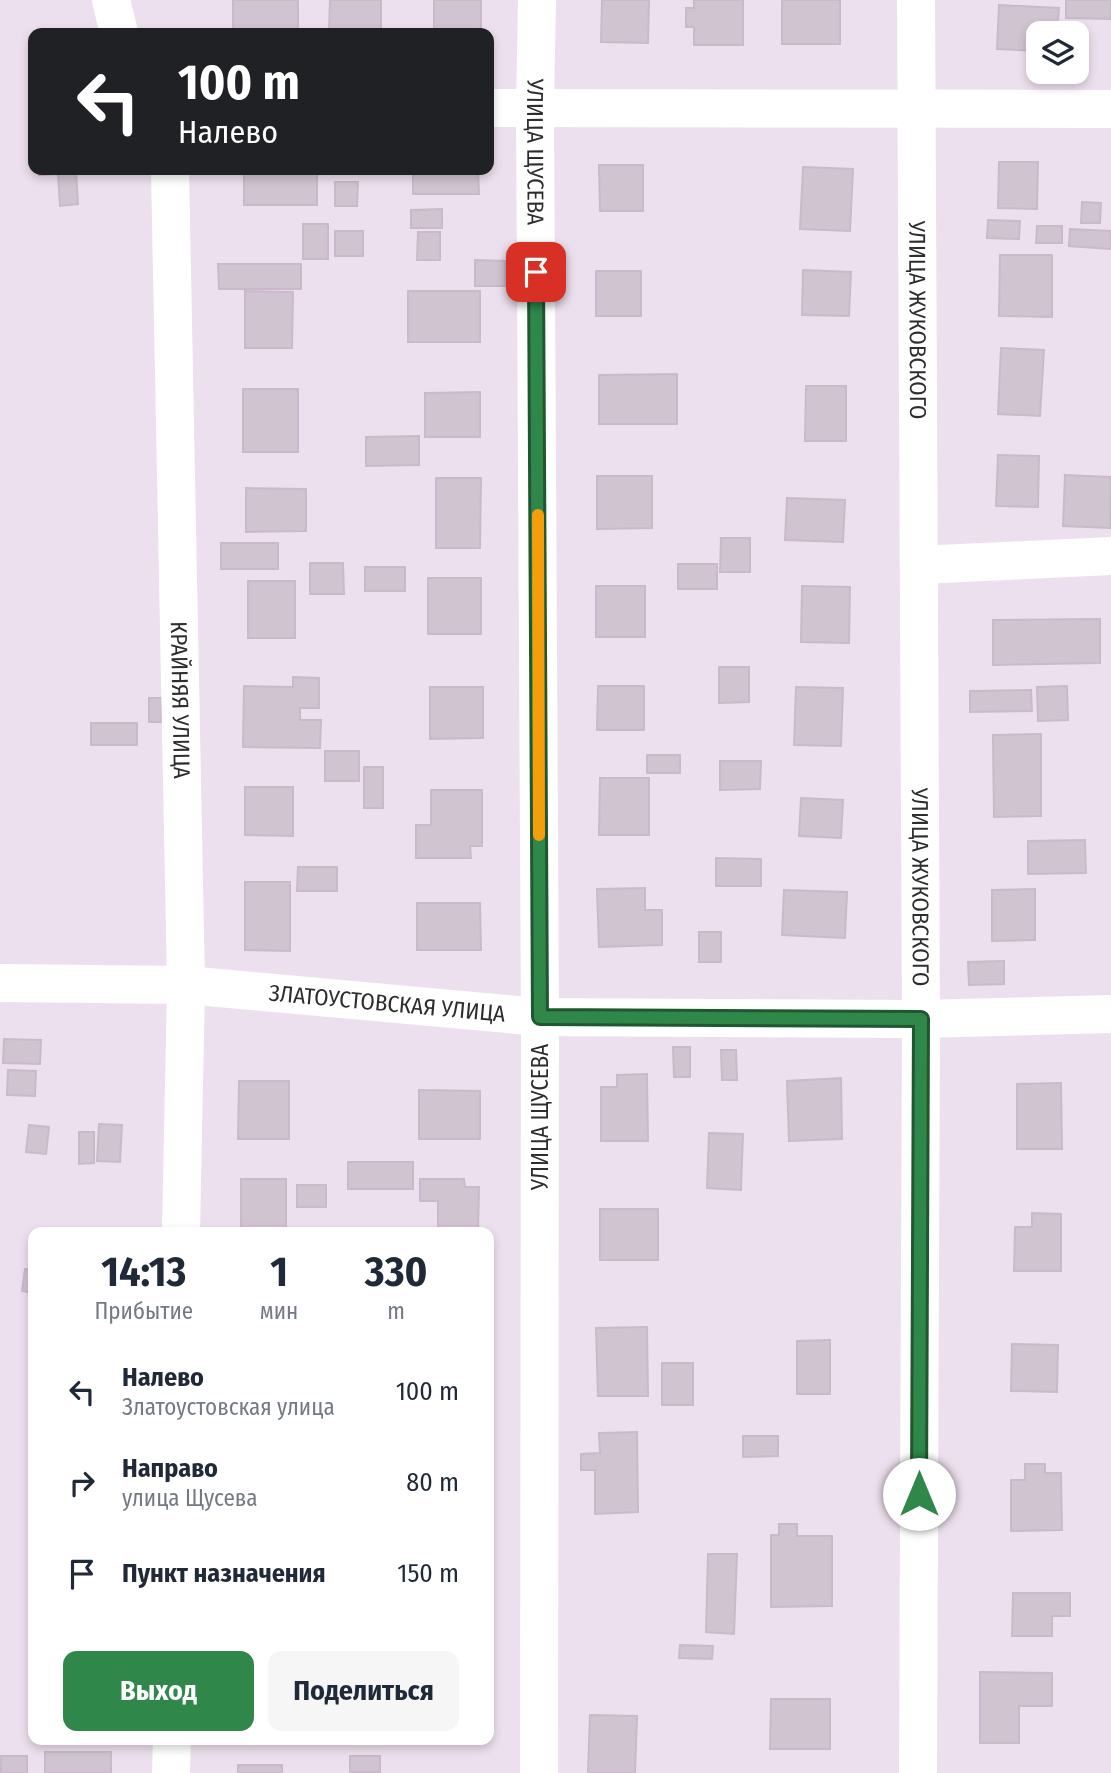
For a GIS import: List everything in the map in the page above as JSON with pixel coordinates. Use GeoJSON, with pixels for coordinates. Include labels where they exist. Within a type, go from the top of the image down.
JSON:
{"type":"FeatureCollection","features":[{"type":"Feature","properties":{"kind":"street"},"geometry":{"type":"LineString","coordinates":[[111,0],[118,28]]}},
{"type":"Feature","properties":{"kind":"street","name":"УЛИЦА ЩУСЕВА"},"geometry":{"type":"LineString","coordinates":[[537,0],[535,107],[540,1017],[539,1773]]}},
{"type":"Feature","properties":{"kind":"street","name":"УЛИЦА ЖУКОВСКОГО"},"geometry":{"type":"LineString","coordinates":[[916,0],[921,1019],[918,1773]]}},
{"type":"Feature","properties":{"kind":"street"},"geometry":{"type":"LineString","coordinates":[[494,108],[1111,109]]}},
{"type":"Feature","properties":{"kind":"street","name":"КРАЙНЯЯ УЛИЦА"},"geometry":{"type":"LineString","coordinates":[[170,175],[186,985],[181,1227]]}},
{"type":"Feature","properties":{"kind":"street"},"geometry":{"type":"LineString","coordinates":[[919,565],[1111,556]]}},
{"type":"Feature","properties":{"kind":"street","name":"ЗЛАТОУСТОВСКАЯ УЛИЦА"},"geometry":{"type":"LineString","coordinates":[[0,984],[186,985],[540,1017],[921,1019],[1111,1014]]}},
{"type":"Feature","properties":{"kind":"street"},"geometry":{"type":"LineString","coordinates":[[171,1773],[172,1745]]}},
{"type":"Feature","properties":{"kind":"building"},"geometry":{"type":"Polygon","coordinates":[[[233,0],[298,0],[298,28],[233,28],[233,0]]]}},
{"type":"Feature","properties":{"kind":"building"},"geometry":{"type":"Polygon","coordinates":[[[330,0],[381,0],[381,28],[329,28],[330,0]]]}},
{"type":"Feature","properties":{"kind":"building"},"geometry":{"type":"Polygon","coordinates":[[[434,0],[481,0],[481,28],[434,28],[434,0]]]}},
{"type":"Feature","properties":{"kind":"building"},"geometry":{"type":"Polygon","coordinates":[[[602,0],[649,0],[648,43],[601,42],[602,0]]]}},
{"type":"Feature","properties":{"kind":"building"},"geometry":{"type":"Polygon","coordinates":[[[694,0],[743,0],[743,45],[694,45],[694,27],[686,27],[686,8],[694,8],[694,0]]]}},
{"type":"Feature","properties":{"kind":"building"},"geometry":{"type":"Polygon","coordinates":[[[782,0],[840,0],[840,44],[782,44],[782,0]]]}},
{"type":"Feature","properties":{"kind":"building"},"geometry":{"type":"Polygon","coordinates":[[[1066,0],[1111,0],[1111,19],[1066,18],[1066,0]]]}},
{"type":"Feature","properties":{"kind":"building"},"geometry":{"type":"Polygon","coordinates":[[[999,5],[1059,8],[1058,21],[1026,21],[1026,50],[997,49],[999,5]]]}},
{"type":"Feature","properties":{"kind":"building"},"geometry":{"type":"Polygon","coordinates":[[[999,162],[1038,162],[1037,209],[998,208],[999,162]]]}},
{"type":"Feature","properties":{"kind":"building"},"geometry":{"type":"Polygon","coordinates":[[[599,165],[643,165],[643,211],[600,211],[599,165]]]}},
{"type":"Feature","properties":{"kind":"building"},"geometry":{"type":"Polygon","coordinates":[[[803,167],[853,169],[850,231],[800,229],[803,167]]]}},
{"type":"Feature","properties":{"kind":"building"},"geometry":{"type":"Polygon","coordinates":[[[58,175],[76,175],[78,204],[60,206],[58,175]]]}},
{"type":"Feature","properties":{"kind":"building"},"geometry":{"type":"Polygon","coordinates":[[[244,175],[317,175],[317,205],[244,205],[244,175]]]}},
{"type":"Feature","properties":{"kind":"building"},"geometry":{"type":"Polygon","coordinates":[[[413,175],[478,175],[479,194],[413,194],[413,175]]]}},
{"type":"Feature","properties":{"kind":"building"},"geometry":{"type":"Polygon","coordinates":[[[335,182],[358,182],[357,206],[335,206],[335,182]]]}},
{"type":"Feature","properties":{"kind":"building"},"geometry":{"type":"Polygon","coordinates":[[[1082,202],[1101,203],[1100,223],[1081,223],[1082,202]]]}},
{"type":"Feature","properties":{"kind":"building"},"geometry":{"type":"Polygon","coordinates":[[[442,209],[442,228],[411,228],[411,210],[442,209]]]}},
{"type":"Feature","properties":{"kind":"building"},"geometry":{"type":"Polygon","coordinates":[[[988,220],[1020,221],[1019,239],[987,238],[988,220]]]}},
{"type":"Feature","properties":{"kind":"building"},"geometry":{"type":"Polygon","coordinates":[[[303,224],[328,224],[328,259],[303,259],[303,224]]]}},
{"type":"Feature","properties":{"kind":"building"},"geometry":{"type":"Polygon","coordinates":[[[1037,226],[1062,226],[1062,243],[1036,243],[1037,226]]]}},
{"type":"Feature","properties":{"kind":"building"},"geometry":{"type":"Polygon","coordinates":[[[1070,229],[1111,231],[1111,249],[1069,246],[1070,229]]]}},
{"type":"Feature","properties":{"kind":"building"},"geometry":{"type":"Polygon","coordinates":[[[335,231],[363,231],[363,256],[335,256],[335,231]]]}},
{"type":"Feature","properties":{"kind":"building"},"geometry":{"type":"Polygon","coordinates":[[[418,232],[440,232],[440,260],[417,260],[418,232]]]}},
{"type":"Feature","properties":{"kind":"building"},"geometry":{"type":"Polygon","coordinates":[[[1000,255],[1052,255],[1052,317],[999,316],[1000,255]]]}},
{"type":"Feature","properties":{"kind":"building"},"geometry":{"type":"Polygon","coordinates":[[[475,260],[505,261],[505,286],[475,286],[475,260]]]}},
{"type":"Feature","properties":{"kind":"building"},"geometry":{"type":"Polygon","coordinates":[[[218,264],[301,264],[301,289],[219,289],[218,264]]]}},
{"type":"Feature","properties":{"kind":"building"},"geometry":{"type":"Polygon","coordinates":[[[803,270],[851,272],[849,316],[802,315],[803,270]]]}},
{"type":"Feature","properties":{"kind":"building"},"geometry":{"type":"Polygon","coordinates":[[[596,271],[641,271],[641,316],[596,316],[596,271]]]}},
{"type":"Feature","properties":{"kind":"building"},"geometry":{"type":"Polygon","coordinates":[[[245,291],[293,292],[292,348],[245,348],[245,291]]]}},
{"type":"Feature","properties":{"kind":"building"},"geometry":{"type":"Polygon","coordinates":[[[408,291],[480,291],[480,342],[408,342],[408,291]]]}},
{"type":"Feature","properties":{"kind":"building"},"geometry":{"type":"Polygon","coordinates":[[[1001,348],[1044,350],[1040,416],[998,414],[1001,348]]]}},
{"type":"Feature","properties":{"kind":"building"},"geometry":{"type":"Polygon","coordinates":[[[677,374],[677,424],[599,424],[599,375],[677,374]]]}},
{"type":"Feature","properties":{"kind":"building"},"geometry":{"type":"Polygon","coordinates":[[[806,386],[846,386],[846,441],[805,441],[806,386]]]}},
{"type":"Feature","properties":{"kind":"building"},"geometry":{"type":"Polygon","coordinates":[[[243,389],[298,389],[298,452],[243,452],[243,389]]]}},
{"type":"Feature","properties":{"kind":"building"},"geometry":{"type":"Polygon","coordinates":[[[480,392],[480,437],[425,437],[425,393],[480,392]]]}},
{"type":"Feature","properties":{"kind":"building"},"geometry":{"type":"Polygon","coordinates":[[[419,436],[419,465],[366,466],[366,437],[419,436]]]}},
{"type":"Feature","properties":{"kind":"building"},"geometry":{"type":"Polygon","coordinates":[[[998,455],[1039,456],[1038,507],[996,506],[998,455]]]}},
{"type":"Feature","properties":{"kind":"building"},"geometry":{"type":"Polygon","coordinates":[[[1065,475],[1111,477],[1110,528],[1063,526],[1065,475]]]}},
{"type":"Feature","properties":{"kind":"building"},"geometry":{"type":"Polygon","coordinates":[[[597,476],[652,476],[652,528],[597,529],[597,476]]]}},
{"type":"Feature","properties":{"kind":"building"},"geometry":{"type":"Polygon","coordinates":[[[436,478],[481,478],[480,548],[436,548],[436,478]]]}},
{"type":"Feature","properties":{"kind":"building"},"geometry":{"type":"Polygon","coordinates":[[[246,488],[306,489],[306,531],[246,532],[246,488]]]}},
{"type":"Feature","properties":{"kind":"building"},"geometry":{"type":"Polygon","coordinates":[[[787,498],[845,500],[843,542],[785,540],[787,498]]]}},
{"type":"Feature","properties":{"kind":"building"},"geometry":{"type":"Polygon","coordinates":[[[721,538],[750,538],[750,572],[720,572],[721,538]]]}},
{"type":"Feature","properties":{"kind":"building"},"geometry":{"type":"Polygon","coordinates":[[[221,543],[278,543],[278,569],[221,569],[221,543]]]}},
{"type":"Feature","properties":{"kind":"building"},"geometry":{"type":"Polygon","coordinates":[[[310,563],[343,563],[344,594],[310,594],[310,563]]]}},
{"type":"Feature","properties":{"kind":"building"},"geometry":{"type":"Polygon","coordinates":[[[678,564],[717,564],[717,589],[678,589],[678,564]]]}},
{"type":"Feature","properties":{"kind":"building"},"geometry":{"type":"Polygon","coordinates":[[[365,567],[405,567],[405,591],[365,591],[365,567]]]}},
{"type":"Feature","properties":{"kind":"building"},"geometry":{"type":"Polygon","coordinates":[[[428,578],[481,578],[481,634],[428,634],[428,578]]]}},
{"type":"Feature","properties":{"kind":"building"},"geometry":{"type":"Polygon","coordinates":[[[248,581],[295,581],[295,638],[248,638],[248,581]]]}},
{"type":"Feature","properties":{"kind":"building"},"geometry":{"type":"Polygon","coordinates":[[[596,586],[645,586],[645,637],[596,637],[596,586]]]}},
{"type":"Feature","properties":{"kind":"building"},"geometry":{"type":"Polygon","coordinates":[[[802,586],[850,587],[849,643],[801,642],[802,586]]]}},
{"type":"Feature","properties":{"kind":"building"},"geometry":{"type":"Polygon","coordinates":[[[1100,619],[1100,663],[993,665],[993,620],[1100,619]]]}},
{"type":"Feature","properties":{"kind":"building"},"geometry":{"type":"Polygon","coordinates":[[[719,667],[749,667],[749,702],[719,703],[719,667]]]}},
{"type":"Feature","properties":{"kind":"building"},"geometry":{"type":"Polygon","coordinates":[[[293,677],[319,678],[319,708],[300,708],[300,720],[321,720],[320,748],[243,747],[244,686],[293,687],[293,677]]]}},
{"type":"Feature","properties":{"kind":"building"},"geometry":{"type":"Polygon","coordinates":[[[598,686],[644,686],[644,730],[597,730],[598,686]]]}},
{"type":"Feature","properties":{"kind":"building"},"geometry":{"type":"Polygon","coordinates":[[[1067,686],[1068,720],[1038,721],[1037,687],[1067,686]]]}},
{"type":"Feature","properties":{"kind":"building"},"geometry":{"type":"Polygon","coordinates":[[[430,687],[483,687],[483,738],[430,739],[430,687]]]}},
{"type":"Feature","properties":{"kind":"building"},"geometry":{"type":"Polygon","coordinates":[[[796,687],[843,688],[841,746],[794,745],[796,687]]]}},
{"type":"Feature","properties":{"kind":"building"},"geometry":{"type":"Polygon","coordinates":[[[1031,690],[1032,711],[970,712],[970,691],[1031,690]]]}},
{"type":"Feature","properties":{"kind":"building"},"geometry":{"type":"Polygon","coordinates":[[[149,698],[162,698],[161,722],[149,722],[149,698]]]}},
{"type":"Feature","properties":{"kind":"building"},"geometry":{"type":"Polygon","coordinates":[[[91,723],[137,723],[137,745],[91,745],[91,723]]]}},
{"type":"Feature","properties":{"kind":"building"},"geometry":{"type":"Polygon","coordinates":[[[1041,734],[1041,816],[994,817],[993,735],[1041,734]]]}},
{"type":"Feature","properties":{"kind":"building"},"geometry":{"type":"Polygon","coordinates":[[[325,751],[359,751],[359,781],[325,781],[325,751]]]}},
{"type":"Feature","properties":{"kind":"building"},"geometry":{"type":"Polygon","coordinates":[[[647,755],[680,755],[680,773],[647,773],[647,755]]]}},
{"type":"Feature","properties":{"kind":"building"},"geometry":{"type":"Polygon","coordinates":[[[720,761],[761,761],[760,789],[720,790],[720,761]]]}},
{"type":"Feature","properties":{"kind":"building"},"geometry":{"type":"Polygon","coordinates":[[[364,767],[383,767],[383,808],[364,808],[364,767]]]}},
{"type":"Feature","properties":{"kind":"building"},"geometry":{"type":"Polygon","coordinates":[[[600,778],[649,778],[649,835],[599,835],[600,778]]]}},
{"type":"Feature","properties":{"kind":"building"},"geometry":{"type":"Polygon","coordinates":[[[245,787],[293,787],[293,836],[245,835],[245,787]]]}},
{"type":"Feature","properties":{"kind":"building"},"geometry":{"type":"Polygon","coordinates":[[[431,790],[482,790],[482,846],[470,846],[471,858],[416,858],[416,825],[431,825],[431,790]]]}},
{"type":"Feature","properties":{"kind":"building"},"geometry":{"type":"Polygon","coordinates":[[[801,798],[843,800],[841,838],[799,836],[801,798]]]}},
{"type":"Feature","properties":{"kind":"building"},"geometry":{"type":"Polygon","coordinates":[[[1085,840],[1086,873],[1028,874],[1028,841],[1085,840]]]}},
{"type":"Feature","properties":{"kind":"building"},"geometry":{"type":"Polygon","coordinates":[[[716,858],[761,859],[761,886],[716,886],[716,858]]]}},
{"type":"Feature","properties":{"kind":"building"},"geometry":{"type":"Polygon","coordinates":[[[298,867],[337,867],[337,891],[297,891],[298,867]]]}},
{"type":"Feature","properties":{"kind":"building"},"geometry":{"type":"Polygon","coordinates":[[[245,882],[290,882],[290,951],[245,950],[245,882]]]}},
{"type":"Feature","properties":{"kind":"building"},"geometry":{"type":"Polygon","coordinates":[[[645,888],[645,910],[662,910],[662,945],[599,947],[597,889],[645,888]]]}},
{"type":"Feature","properties":{"kind":"building"},"geometry":{"type":"Polygon","coordinates":[[[1035,889],[1035,940],[992,941],[992,890],[1035,889]]]}},
{"type":"Feature","properties":{"kind":"building"},"geometry":{"type":"Polygon","coordinates":[[[784,890],[847,892],[845,938],[782,935],[784,890]]]}},
{"type":"Feature","properties":{"kind":"building"},"geometry":{"type":"Polygon","coordinates":[[[417,903],[480,903],[481,950],[417,950],[417,903]]]}},
{"type":"Feature","properties":{"kind":"building"},"geometry":{"type":"Polygon","coordinates":[[[699,932],[721,932],[721,962],[699,962],[699,932]]]}},
{"type":"Feature","properties":{"kind":"building"},"geometry":{"type":"Polygon","coordinates":[[[1004,961],[1004,984],[969,985],[968,962],[1004,961]]]}},
{"type":"Feature","properties":{"kind":"building"},"geometry":{"type":"Polygon","coordinates":[[[4,1039],[41,1040],[40,1064],[3,1063],[4,1039]]]}},
{"type":"Feature","properties":{"kind":"building"},"geometry":{"type":"Polygon","coordinates":[[[673,1047],[690,1047],[690,1077],[674,1077],[673,1047]]]}},
{"type":"Feature","properties":{"kind":"building"},"geometry":{"type":"Polygon","coordinates":[[[721,1050],[736,1050],[737,1080],[722,1080],[721,1050]]]}},
{"type":"Feature","properties":{"kind":"building"},"geometry":{"type":"Polygon","coordinates":[[[8,1070],[36,1071],[35,1096],[7,1095],[8,1070]]]}},
{"type":"Feature","properties":{"kind":"building"},"geometry":{"type":"Polygon","coordinates":[[[647,1074],[648,1141],[601,1141],[601,1087],[617,1087],[617,1075],[647,1074]]]}},
{"type":"Feature","properties":{"kind":"building"},"geometry":{"type":"Polygon","coordinates":[[[841,1078],[842,1139],[789,1141],[787,1081],[841,1078]]]}},
{"type":"Feature","properties":{"kind":"building"},"geometry":{"type":"Polygon","coordinates":[[[239,1081],[289,1081],[289,1139],[238,1139],[239,1081]]]}},
{"type":"Feature","properties":{"kind":"building"},"geometry":{"type":"Polygon","coordinates":[[[1061,1083],[1062,1149],[1017,1149],[1017,1084],[1061,1083]]]}},
{"type":"Feature","properties":{"kind":"building"},"geometry":{"type":"Polygon","coordinates":[[[419,1090],[480,1091],[480,1139],[419,1139],[419,1090]]]}},
{"type":"Feature","properties":{"kind":"building"},"geometry":{"type":"Polygon","coordinates":[[[99,1124],[122,1125],[120,1162],[97,1161],[99,1124]]]}},
{"type":"Feature","properties":{"kind":"building"},"geometry":{"type":"Polygon","coordinates":[[[29,1125],[49,1127],[46,1154],[26,1152],[29,1125]]]}},
{"type":"Feature","properties":{"kind":"building"},"geometry":{"type":"Polygon","coordinates":[[[79,1132],[94,1132],[94,1163],[79,1164],[79,1132]]]}},
{"type":"Feature","properties":{"kind":"building"},"geometry":{"type":"Polygon","coordinates":[[[709,1133],[743,1134],[741,1190],[707,1188],[709,1133]]]}},
{"type":"Feature","properties":{"kind":"building"},"geometry":{"type":"Polygon","coordinates":[[[348,1162],[413,1162],[413,1189],[348,1189],[348,1162]]]}},
{"type":"Feature","properties":{"kind":"building"},"geometry":{"type":"Polygon","coordinates":[[[241,1179],[286,1179],[286,1227],[241,1227],[241,1179]]]}},
{"type":"Feature","properties":{"kind":"building"},"geometry":{"type":"Polygon","coordinates":[[[420,1179],[464,1179],[465,1187],[479,1187],[478,1227],[438,1227],[438,1201],[420,1201],[420,1179]]]}},
{"type":"Feature","properties":{"kind":"building"},"geometry":{"type":"Polygon","coordinates":[[[297,1185],[326,1185],[326,1207],[297,1207],[297,1185]]]}},
{"type":"Feature","properties":{"kind":"building"},"geometry":{"type":"Polygon","coordinates":[[[600,1209],[658,1209],[658,1260],[600,1260],[600,1209]]]}},
{"type":"Feature","properties":{"kind":"building"},"geometry":{"type":"Polygon","coordinates":[[[1032,1213],[1061,1214],[1061,1271],[1014,1271],[1015,1227],[1032,1227],[1032,1213]]]}},
{"type":"Feature","properties":{"kind":"building"},"geometry":{"type":"Polygon","coordinates":[[[25,1269],[28,1269],[28,1292],[22,1291],[25,1269]]]}},
{"type":"Feature","properties":{"kind":"building"},"geometry":{"type":"Polygon","coordinates":[[[647,1327],[648,1396],[598,1396],[596,1328],[647,1327]]]}},
{"type":"Feature","properties":{"kind":"building"},"geometry":{"type":"Polygon","coordinates":[[[830,1340],[830,1394],[797,1394],[797,1341],[830,1340]]]}},
{"type":"Feature","properties":{"kind":"building"},"geometry":{"type":"Polygon","coordinates":[[[1012,1344],[1058,1345],[1057,1392],[1011,1391],[1012,1344]]]}},
{"type":"Feature","properties":{"kind":"building"},"geometry":{"type":"Polygon","coordinates":[[[662,1363],[693,1363],[693,1405],[662,1405],[662,1363]]]}},
{"type":"Feature","properties":{"kind":"building"},"geometry":{"type":"Polygon","coordinates":[[[637,1432],[638,1512],[595,1514],[595,1470],[581,1470],[581,1454],[600,1453],[599,1433],[637,1432]]]}},
{"type":"Feature","properties":{"kind":"building"},"geometry":{"type":"Polygon","coordinates":[[[743,1436],[778,1436],[778,1456],[743,1457],[743,1436]]]}},
{"type":"Feature","properties":{"kind":"building"},"geometry":{"type":"Polygon","coordinates":[[[1025,1464],[1045,1464],[1045,1473],[1061,1473],[1062,1530],[1011,1531],[1011,1480],[1025,1480],[1025,1464]]]}},
{"type":"Feature","properties":{"kind":"building"},"geometry":{"type":"Polygon","coordinates":[[[779,1524],[797,1524],[797,1536],[832,1536],[832,1606],[771,1607],[771,1535],[779,1535],[779,1524]]]}},
{"type":"Feature","properties":{"kind":"building"},"geometry":{"type":"Polygon","coordinates":[[[708,1554],[737,1554],[734,1634],[706,1632],[708,1554]]]}},
{"type":"Feature","properties":{"kind":"building"},"geometry":{"type":"Polygon","coordinates":[[[1013,1593],[1070,1593],[1070,1616],[1052,1616],[1052,1636],[1012,1636],[1013,1593]]]}},
{"type":"Feature","properties":{"kind":"building"},"geometry":{"type":"Polygon","coordinates":[[[680,1645],[713,1646],[712,1659],[679,1658],[680,1645]]]}},
{"type":"Feature","properties":{"kind":"building"},"geometry":{"type":"Polygon","coordinates":[[[980,1672],[1052,1673],[1052,1706],[1019,1706],[1019,1743],[980,1743],[980,1672]]]}},
{"type":"Feature","properties":{"kind":"building"},"geometry":{"type":"Polygon","coordinates":[[[771,1699],[830,1699],[830,1749],[770,1749],[771,1699]]]}},
{"type":"Feature","properties":{"kind":"building"},"geometry":{"type":"Polygon","coordinates":[[[590,1715],[637,1716],[635,1773],[588,1773],[590,1715]]]}},
{"type":"Feature","properties":{"kind":"building"},"geometry":{"type":"Polygon","coordinates":[[[45,1752],[111,1752],[111,1773],[45,1773],[45,1752]]]}},
{"type":"Feature","properties":{"kind":"building"},"geometry":{"type":"Polygon","coordinates":[[[1,1756],[27,1756],[27,1773],[1,1773],[1,1756]]]}},
{"type":"Feature","properties":{"kind":"building"},"geometry":{"type":"Polygon","coordinates":[[[350,1756],[380,1756],[380,1772],[350,1772],[350,1756]]]}},
{"type":"Feature","properties":{"kind":"building"},"geometry":{"type":"Polygon","coordinates":[[[238,1765],[282,1765],[282,1773],[238,1773],[238,1765]]]}},
{"type":"Feature","properties":{"kind":"slow traffic"},"geometry":{"type":"LineString","coordinates":[[538,515],[539,835]]}},
{"type":"Feature","properties":{"kind":"route"},"geometry":{"type":"LineString","coordinates":[[536,272],[540,1017],[921,1019],[919,1494]]}}]}
